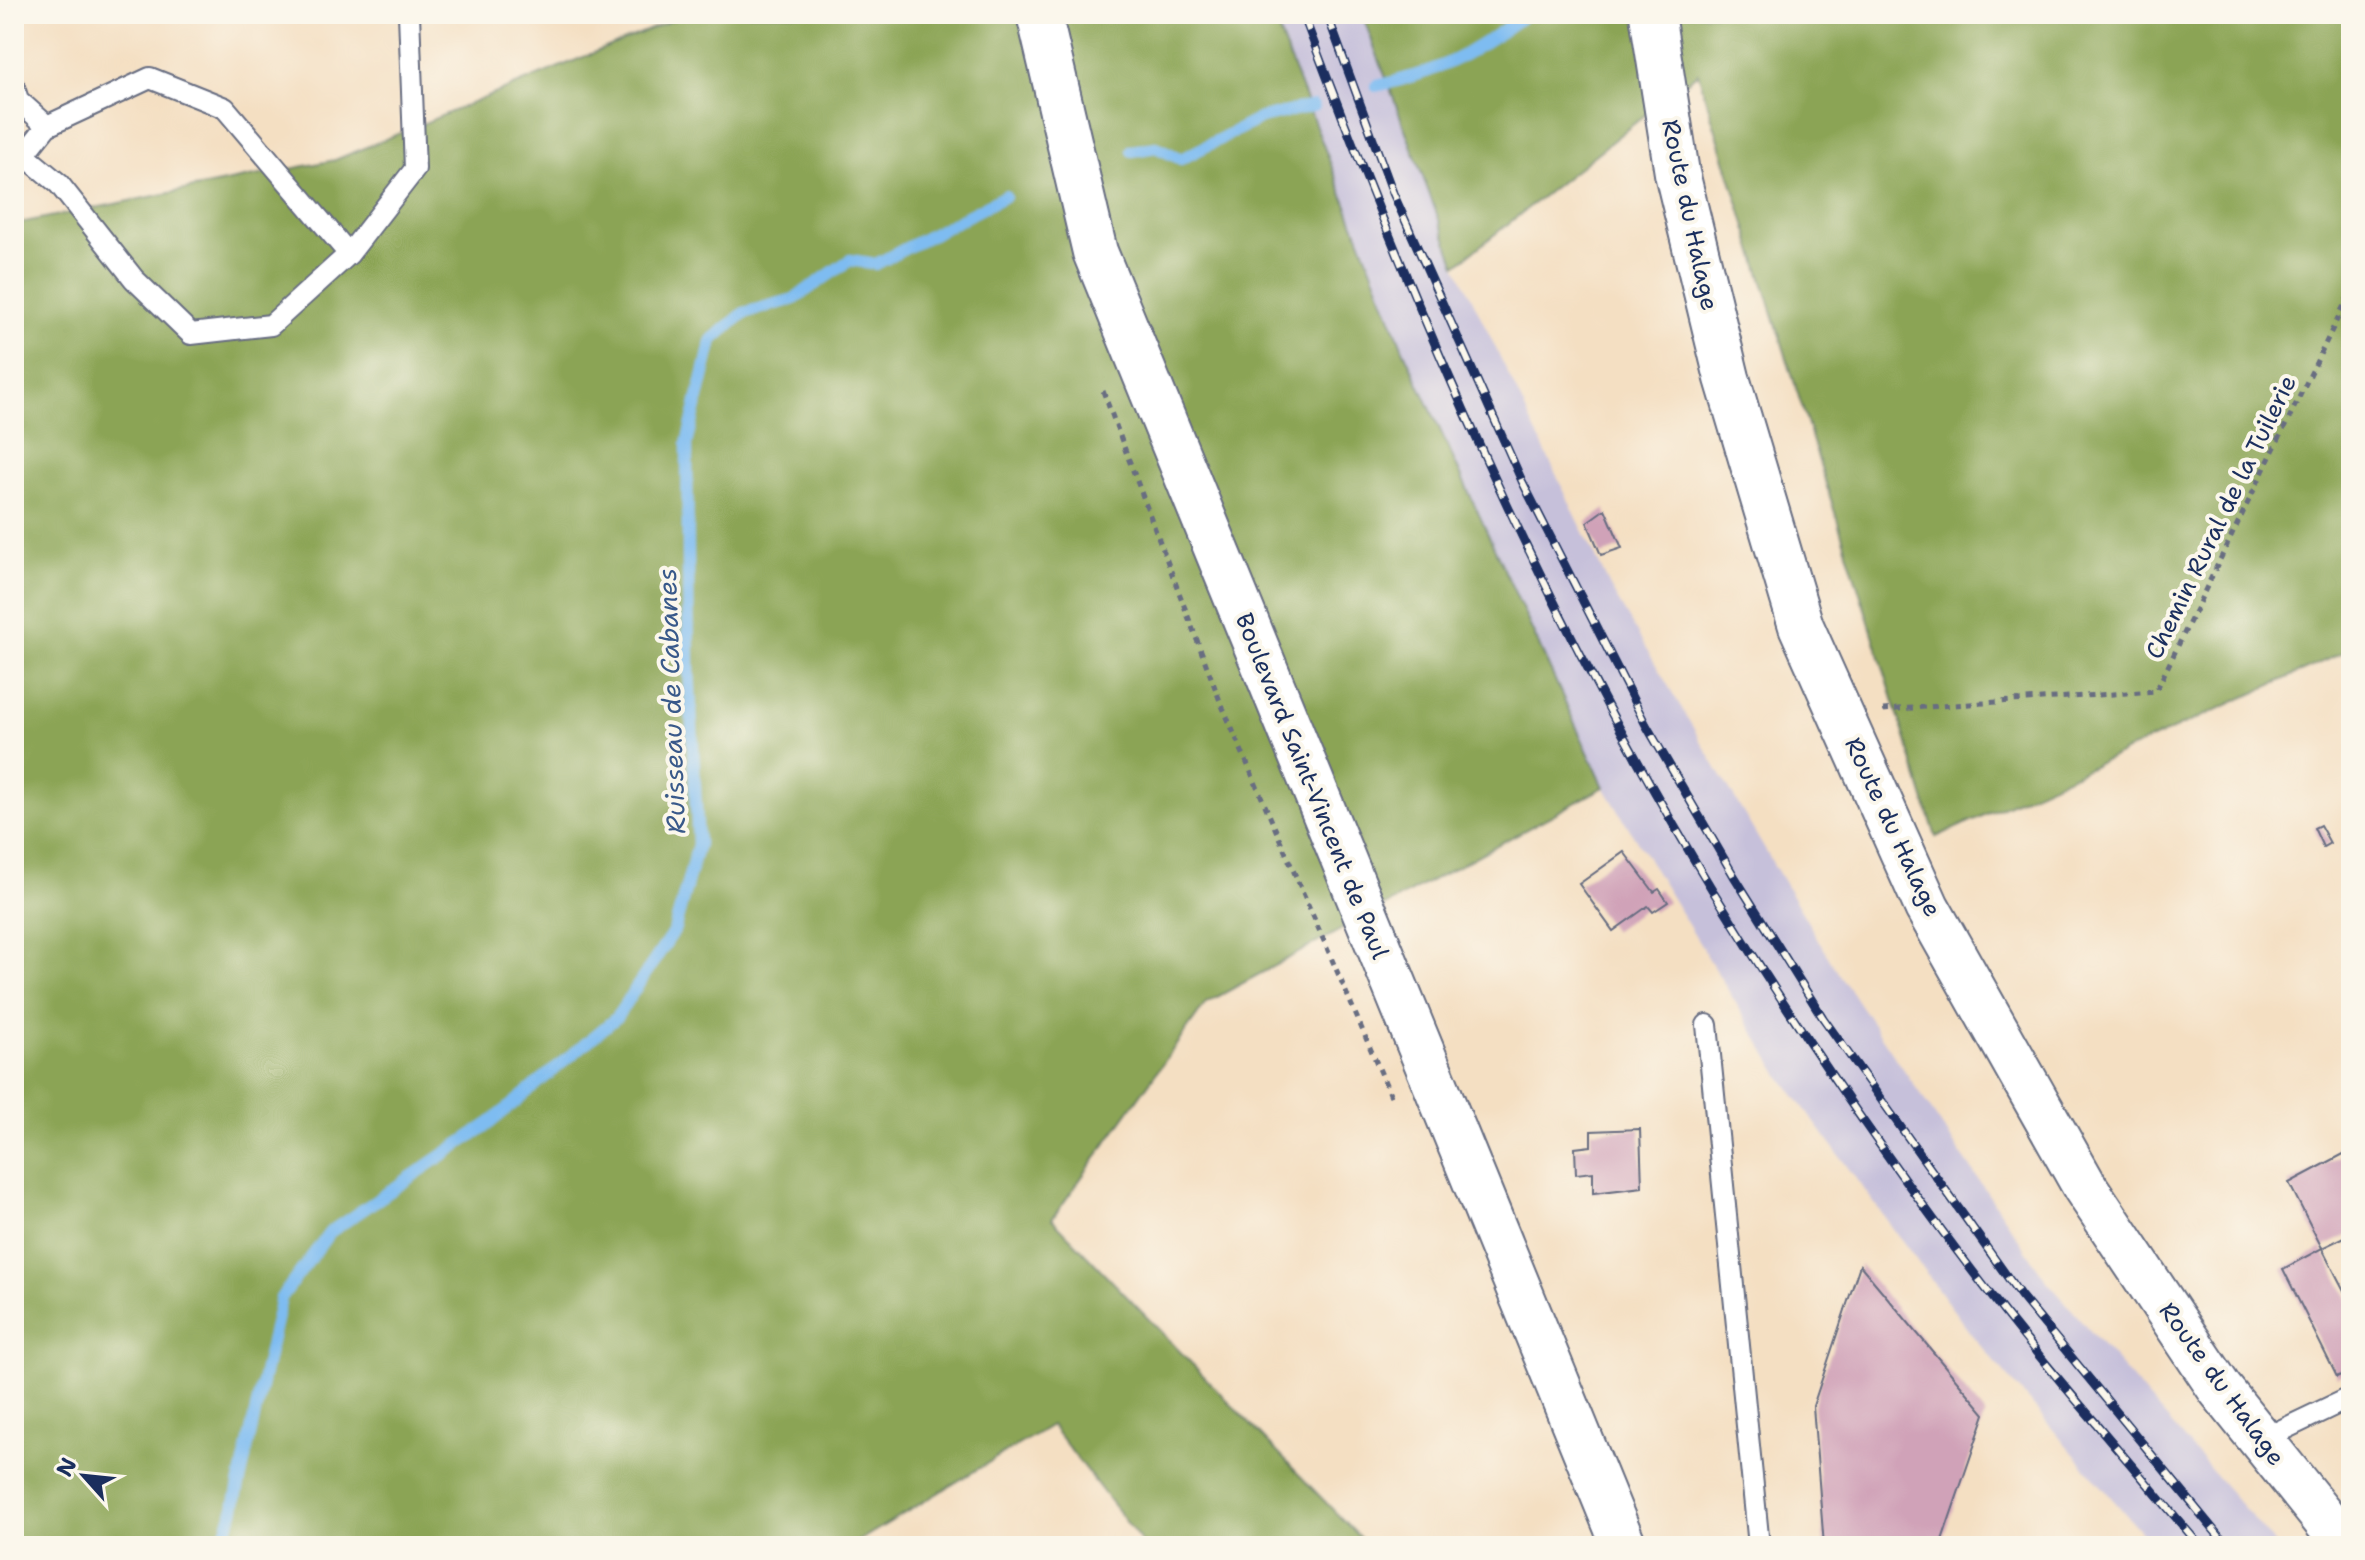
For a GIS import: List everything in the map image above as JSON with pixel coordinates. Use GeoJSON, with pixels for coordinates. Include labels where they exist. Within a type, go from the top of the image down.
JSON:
{"type":"FeatureCollection","features":[{"type":"Feature","properties":{"kind":"main road","name":"Boulevard Saint-Vincent de Paul"},"geometry":{"type":"LineString","coordinates":[[1039,14],[1095,252],[1624,1546]]}},
{"type":"Feature","properties":{"kind":"main road","name":"Route du Halage"},"geometry":{"type":"LineString","coordinates":[[1652,14],[1677,173],[1727,378],[1801,626],[1927,907],[2085,1187],[2220,1389],[2346,1546]]}},
{"type":"Feature","properties":{"kind":"lane"},"geometry":{"type":"LineString","coordinates":[[349,254],[225,108],[150,78],[47,126],[19,148],[59,184],[134,279],[191,334],[271,325],[349,254],[415,169],[409,14]]}},
{"type":"Feature","properties":{"kind":"lane"},"geometry":{"type":"LineString","coordinates":[[14,87],[18,100],[47,126]]}},
{"type":"Feature","properties":{"kind":"lane"},"geometry":{"type":"LineString","coordinates":[[1707,1025],[1759,1546]]}},
{"type":"Feature","properties":{"kind":"lane"},"geometry":{"type":"LineString","coordinates":[[2261,1440],[2351,1397]]}},
{"type":"Feature","properties":{"kind":"path","name":"Chemin Rural de la Tuilerie"},"geometry":{"type":"LineString","coordinates":[[1841,714],[2156,691],[2351,291]]}},
{"type":"Feature","properties":{"kind":"path"},"geometry":{"type":"LineString","coordinates":[[2072,1546],[2080,1542],[2094,1546]]}},
{"type":"Feature","properties":{"kind":"shaded area"},"geometry":{"type":"Polygon","coordinates":[[[1272,14],[1362,14],[1456,265],[1610,587],[1833,965],[2047,1281],[2277,1546],[2153,1546],[1971,1334],[1781,1077],[1604,787],[1403,349],[1272,14]]]}},
{"type":"Feature","properties":{"kind":"green space"},"geometry":{"type":"Polygon","coordinates":[[[687,14],[1272,14],[1403,349],[1604,787],[1206,1003],[1052,1219],[1368,1546],[1145,1546],[1051,1425],[850,1546],[14,1546],[14,224],[335,160],[687,14]]]}},
{"type":"Feature","properties":{"kind":"green space"},"geometry":{"type":"Polygon","coordinates":[[[1362,14],[2351,14],[2351,649],[1936,837],[1698,73],[1456,265],[1362,14]]]}},
{"type":"Feature","properties":{"kind":"building"},"geometry":{"type":"Polygon","coordinates":[[[1605,509],[1622,548],[1601,555],[1587,522],[1605,509]]]}},
{"type":"Feature","properties":{"kind":"building"},"geometry":{"type":"Polygon","coordinates":[[[2320,825],[2330,843],[2323,847],[2314,828],[2320,825]]]}},
{"type":"Feature","properties":{"kind":"building"},"geometry":{"type":"Polygon","coordinates":[[[1624,852],[1654,892],[1659,889],[1668,902],[1653,912],[1648,906],[1613,931],[1579,884],[1624,852]]]}},
{"type":"Feature","properties":{"kind":"building"},"geometry":{"type":"Polygon","coordinates":[[[1640,1129],[1642,1187],[1593,1193],[1593,1172],[1576,1174],[1575,1148],[1591,1146],[1591,1131],[1640,1129]]]}},
{"type":"Feature","properties":{"kind":"building"},"geometry":{"type":"Polygon","coordinates":[[[2351,1150],[2351,1234],[2322,1248],[2289,1183],[2351,1150]]]}},
{"type":"Feature","properties":{"kind":"building"},"geometry":{"type":"Polygon","coordinates":[[[2322,1248],[2351,1304],[2351,1370],[2337,1377],[2283,1269],[2322,1248]]]}},
{"type":"Feature","properties":{"kind":"building"},"geometry":{"type":"Polygon","coordinates":[[[1860,1265],[1985,1414],[1940,1546],[1824,1546],[1813,1406],[1860,1265]]]}},
{"type":"Feature","properties":{"kind":"waterway","name":"Ruisseau de Cabanes"},"geometry":{"type":"LineString","coordinates":[[1376,86],[1456,59],[1526,14]]}},
{"type":"Feature","properties":{"kind":"waterway","name":"Ruisseau de Cabanes"},"geometry":{"type":"LineString","coordinates":[[1132,151],[1156,147],[1181,159],[1261,118],[1313,106]]}},
{"type":"Feature","properties":{"kind":"waterway","name":"Ruisseau de Cabanes"},"geometry":{"type":"LineString","coordinates":[[221,1546],[233,1512],[281,1298],[330,1232],[490,1123],[616,1018],[674,931],[698,844],[689,669],[687,444],[712,340],[744,313],[794,299],[850,260],[876,264],[1005,196]]}},
{"type":"Feature","properties":{"kind":"railway"},"geometry":{"type":"LineString","coordinates":[[1303,14],[1391,239],[1487,462],[1539,572],[1652,787],[1781,999],[1852,1106],[1927,1210],[2028,1342],[2200,1546]]}},
{"type":"Feature","properties":{"kind":"railway"},"geometry":{"type":"LineString","coordinates":[[1327,14],[1393,193],[1522,481],[1646,725],[1734,876],[1823,1018],[2021,1296],[2227,1546]]}}]}
